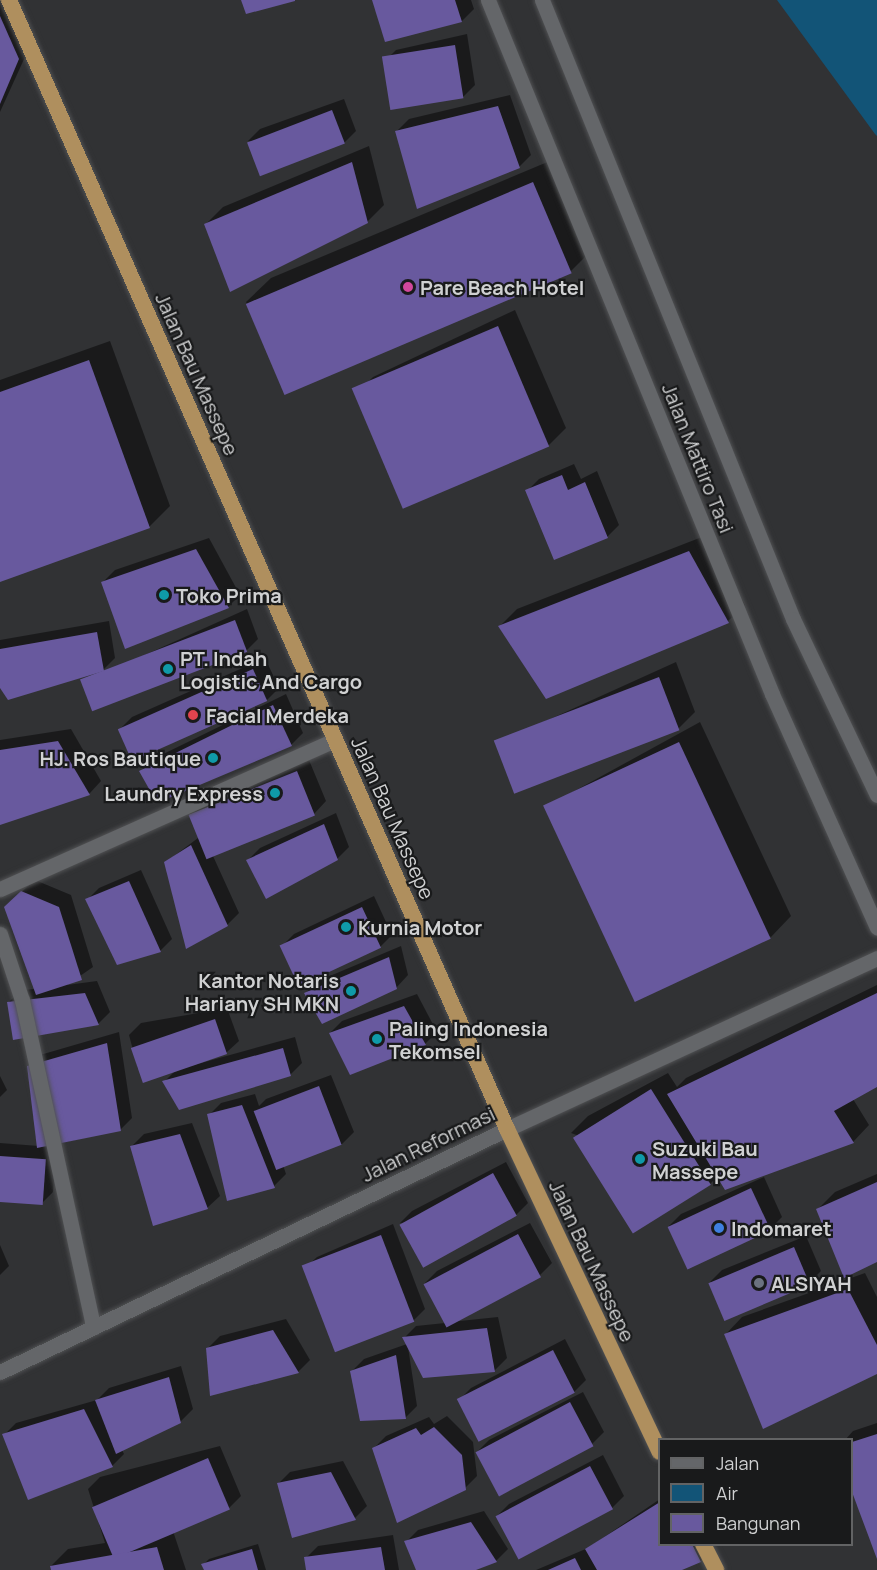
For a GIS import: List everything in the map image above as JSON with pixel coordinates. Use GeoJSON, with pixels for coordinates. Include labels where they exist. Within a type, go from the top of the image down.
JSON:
{"type":"FeatureCollection","features":[{"type":"Feature","properties":{"kind":"highway","name":"Jalan Bau Massepe"},"geometry":{"type":"LineString","coordinates":[[9,0],[507,1129],[658,1448]]}},
{"type":"Feature","properties":{"kind":"highway"},"geometry":{"type":"LineString","coordinates":[[704,1546],[716,1570]]}},
{"type":"Feature","properties":{"kind":"main road","name":"Jalan Mattiro Tasi"},"geometry":{"type":"LineString","coordinates":[[488,0],[768,682],[877,928]]}},
{"type":"Feature","properties":{"kind":"main road","name":"Jalan Mattiro Tasi"},"geometry":{"type":"LineString","coordinates":[[542,0],[793,619],[877,795]]}},
{"type":"Feature","properties":{"kind":"main road"},"geometry":{"type":"LineString","coordinates":[[0,889],[335,740]]}},
{"type":"Feature","properties":{"kind":"main road"},"geometry":{"type":"LineString","coordinates":[[0,934],[22,1000],[93,1328]]}},
{"type":"Feature","properties":{"kind":"main road","name":"Jalan Reformasi"},"geometry":{"type":"LineString","coordinates":[[0,1372],[507,1129],[877,958]]}},
{"type":"Feature","properties":{"kind":"water"},"geometry":{"type":"Polygon","coordinates":[[[777,0],[877,0],[877,136],[875,134],[777,0]]]}},
{"type":"Feature","properties":{"kind":"building"},"geometry":{"type":"Polygon","coordinates":[[[241,0],[295,0],[295,1],[246,14],[241,0]]]}},
{"type":"Feature","properties":{"kind":"building"},"geometry":{"type":"Polygon","coordinates":[[[372,0],[455,0],[462,22],[385,42],[372,0]]]}},
{"type":"Feature","properties":{"kind":"building"},"geometry":{"type":"Polygon","coordinates":[[[0,16],[19,59],[0,104],[0,16]]]}},
{"type":"Feature","properties":{"kind":"building"},"geometry":{"type":"Polygon","coordinates":[[[455,45],[463,98],[390,110],[382,57],[455,45]]]}},
{"type":"Feature","properties":{"kind":"building"},"geometry":{"type":"Polygon","coordinates":[[[498,106],[520,168],[417,209],[395,131],[498,106]]]}},
{"type":"Feature","properties":{"kind":"building"},"geometry":{"type":"Polygon","coordinates":[[[332,110],[345,144],[260,176],[247,143],[332,110]]]}},
{"type":"Feature","properties":{"kind":"building"},"geometry":{"type":"Polygon","coordinates":[[[352,162],[368,223],[230,292],[204,224],[352,162]]]}},
{"type":"Feature","properties":{"kind":"building","name":"Pare Beach Hotel"},"geometry":{"type":"Polygon","coordinates":[[[533,182],[572,273],[284,395],[246,304],[533,182]]]}},
{"type":"Feature","properties":{"kind":"building"},"geometry":{"type":"Polygon","coordinates":[[[498,326],[549,447],[403,509],[352,388],[498,326]]]}},
{"type":"Feature","properties":{"kind":"building"},"geometry":{"type":"Polygon","coordinates":[[[89,360],[150,528],[0,582],[0,392],[89,360]]]}},
{"type":"Feature","properties":{"kind":"building"},"geometry":{"type":"Polygon","coordinates":[[[562,475],[568,490],[585,482],[608,538],[554,560],[525,490],[562,475]]]}},
{"type":"Feature","properties":{"kind":"building","name":"Toko Prima"},"geometry":{"type":"Polygon","coordinates":[[[196,549],[229,608],[125,649],[101,582],[196,549]]]}},
{"type":"Feature","properties":{"kind":"building"},"geometry":{"type":"Polygon","coordinates":[[[689,551],[729,623],[546,699],[498,626],[689,551]]]}},
{"type":"Feature","properties":{"kind":"building","name":"PT. Indah Logistic And Cargo"},"geometry":{"type":"Polygon","coordinates":[[[235,620],[247,652],[92,711],[80,679],[235,620]]]}},
{"type":"Feature","properties":{"kind":"building"},"geometry":{"type":"Polygon","coordinates":[[[97,632],[104,671],[8,700],[0,688],[0,649],[97,632]]]}},
{"type":"Feature","properties":{"kind":"building","name":"Facial Merdeka"},"geometry":{"type":"Polygon","coordinates":[[[253,669],[267,701],[132,761],[118,729],[253,669]]]}},
{"type":"Feature","properties":{"kind":"building"},"geometry":{"type":"Polygon","coordinates":[[[659,677],[679,730],[514,794],[494,740],[659,677]]]}},
{"type":"Feature","properties":{"kind":"building","name":"HJ. Ros Bautique"},"geometry":{"type":"Polygon","coordinates":[[[273,705],[292,746],[157,803],[139,771],[273,705]]]}},
{"type":"Feature","properties":{"kind":"building"},"geometry":{"type":"Polygon","coordinates":[[[58,741],[90,795],[0,825],[0,750],[58,741]]]}},
{"type":"Feature","properties":{"kind":"building"},"geometry":{"type":"Polygon","coordinates":[[[679,742],[771,939],[635,1002],[543,805],[679,742]]]}},
{"type":"Feature","properties":{"kind":"building","name":"Laundry Express"},"geometry":{"type":"Polygon","coordinates":[[[297,771],[315,816],[207,859],[189,815],[297,771]]]}},
{"type":"Feature","properties":{"kind":"building"},"geometry":{"type":"Polygon","coordinates":[[[324,824],[338,860],[266,899],[246,860],[324,824]]]}},
{"type":"Feature","properties":{"kind":"building"},"geometry":{"type":"Polygon","coordinates":[[[191,845],[228,926],[186,949],[164,862],[191,845]]]}},
{"type":"Feature","properties":{"kind":"building"},"geometry":{"type":"Polygon","coordinates":[[[129,881],[161,952],[117,965],[85,899],[129,881]]]}},
{"type":"Feature","properties":{"kind":"building"},"geometry":{"type":"Polygon","coordinates":[[[21,891],[59,907],[82,980],[36,995],[4,907],[21,891]]]}},
{"type":"Feature","properties":{"kind":"building","name":"Kurnia Motor"},"geometry":{"type":"Polygon","coordinates":[[[362,907],[381,948],[299,986],[280,945],[362,907]]]}},
{"type":"Feature","properties":{"kind":"building","name":"Kantor Notaris Hariany SH MKN"},"geometry":{"type":"Polygon","coordinates":[[[389,957],[397,989],[322,1024],[304,993],[389,957]]]}},
{"type":"Feature","properties":{"kind":"building"},"geometry":{"type":"Polygon","coordinates":[[[85,993],[99,1025],[13,1040],[7,1002],[85,993]]]}},
{"type":"Feature","properties":{"kind":"building"},"geometry":{"type":"Polygon","coordinates":[[[877,993],[877,1087],[834,1111],[854,1143],[725,1190],[667,1094],[877,993]]]}},
{"type":"Feature","properties":{"kind":"building","name":"Paling Indonesia Tekomsel"},"geometry":{"type":"Polygon","coordinates":[[[404,1006],[426,1045],[350,1075],[329,1033],[404,1006]]]}},
{"type":"Feature","properties":{"kind":"building"},"geometry":{"type":"Polygon","coordinates":[[[215,1019],[227,1054],[143,1083],[131,1048],[215,1019]]]}},
{"type":"Feature","properties":{"kind":"building"},"geometry":{"type":"Polygon","coordinates":[[[107,1043],[121,1131],[37,1148],[27,1066],[107,1043]]]}},
{"type":"Feature","properties":{"kind":"building"},"geometry":{"type":"Polygon","coordinates":[[[283,1048],[291,1076],[179,1110],[162,1081],[283,1048]]]}},
{"type":"Feature","properties":{"kind":"building"},"geometry":{"type":"Polygon","coordinates":[[[319,1086],[342,1145],[276,1170],[254,1111],[319,1086]]]}},
{"type":"Feature","properties":{"kind":"building","name":"Suzuki Bau Massepe"},"geometry":{"type":"Polygon","coordinates":[[[651,1089],[711,1185],[633,1234],[573,1138],[651,1089]]]}},
{"type":"Feature","properties":{"kind":"building"},"geometry":{"type":"Polygon","coordinates":[[[242,1105],[275,1188],[227,1201],[207,1114],[242,1105]]]}},
{"type":"Feature","properties":{"kind":"building"},"geometry":{"type":"Polygon","coordinates":[[[180,1134],[208,1209],[153,1226],[130,1146],[180,1134]]]}},
{"type":"Feature","properties":{"kind":"building"},"geometry":{"type":"Polygon","coordinates":[[[0,1156],[46,1159],[43,1205],[0,1202],[0,1156]]]}},
{"type":"Feature","properties":{"kind":"building"},"geometry":{"type":"Polygon","coordinates":[[[493,1173],[517,1216],[423,1268],[399,1225],[493,1173]]]}},
{"type":"Feature","properties":{"kind":"building"},"geometry":{"type":"Polygon","coordinates":[[[877,1182],[877,1262],[844,1278],[816,1209],[877,1182]]]}},
{"type":"Feature","properties":{"kind":"building","name":"Indomaret"},"geometry":{"type":"Polygon","coordinates":[[[751,1188],[771,1231],[687,1269],[668,1227],[751,1188]]]}},
{"type":"Feature","properties":{"kind":"building"},"geometry":{"type":"Polygon","coordinates":[[[518,1234],[541,1277],[447,1327],[424,1284],[518,1234]]]}},
{"type":"Feature","properties":{"kind":"building"},"geometry":{"type":"Polygon","coordinates":[[[381,1235],[414,1322],[335,1352],[302,1265],[381,1235]]]}},
{"type":"Feature","properties":{"kind":"building","name":"ALSIYAH"},"geometry":{"type":"Polygon","coordinates":[[[794,1247],[810,1285],[724,1321],[708,1283],[794,1247]]]}},
{"type":"Feature","properties":{"kind":"building"},"geometry":{"type":"Polygon","coordinates":[[[848,1289],[877,1345],[877,1374],[763,1429],[724,1334],[848,1289]]]}},
{"type":"Feature","properties":{"kind":"building"},"geometry":{"type":"Polygon","coordinates":[[[487,1328],[495,1372],[423,1378],[402,1337],[487,1328]]]}},
{"type":"Feature","properties":{"kind":"building"},"geometry":{"type":"Polygon","coordinates":[[[273,1330],[299,1373],[210,1396],[206,1348],[273,1330]]]}},
{"type":"Feature","properties":{"kind":"building"},"geometry":{"type":"Polygon","coordinates":[[[553,1350],[575,1393],[479,1442],[457,1399],[553,1350]]]}},
{"type":"Feature","properties":{"kind":"building"},"geometry":{"type":"Polygon","coordinates":[[[396,1355],[406,1419],[360,1421],[350,1371],[396,1355]]]}},
{"type":"Feature","properties":{"kind":"building"},"geometry":{"type":"Polygon","coordinates":[[[169,1377],[181,1423],[116,1454],[95,1400],[169,1377]]]}},
{"type":"Feature","properties":{"kind":"building"},"geometry":{"type":"Polygon","coordinates":[[[570,1402],[593,1446],[499,1496],[476,1452],[570,1402]]]}},
{"type":"Feature","properties":{"kind":"building"},"geometry":{"type":"Polygon","coordinates":[[[84,1409],[113,1467],[28,1500],[2,1434],[84,1409]]]}},
{"type":"Feature","properties":{"kind":"building"},"geometry":{"type":"Polygon","coordinates":[[[434,1427],[462,1455],[466,1490],[397,1523],[372,1448],[416,1428],[421,1435],[434,1427]]]}},
{"type":"Feature","properties":{"kind":"building"},"geometry":{"type":"Polygon","coordinates":[[[877,1434],[877,1559],[853,1495],[853,1442],[877,1434]]]}},
{"type":"Feature","properties":{"kind":"building"},"geometry":{"type":"Polygon","coordinates":[[[208,1458],[230,1510],[114,1559],[92,1507],[208,1458]]]}},
{"type":"Feature","properties":{"kind":"building"},"geometry":{"type":"Polygon","coordinates":[[[590,1466],[613,1509],[519,1559],[496,1516],[590,1466]]]}},
{"type":"Feature","properties":{"kind":"building"},"geometry":{"type":"Polygon","coordinates":[[[331,1472],[356,1520],[292,1538],[277,1483],[331,1472]]]}},
{"type":"Feature","properties":{"kind":"building"},"geometry":{"type":"Polygon","coordinates":[[[658,1503],[658,1546],[693,1546],[701,1562],[682,1570],[597,1570],[585,1549],[658,1503]]]}},
{"type":"Feature","properties":{"kind":"building"},"geometry":{"type":"Polygon","coordinates":[[[471,1522],[497,1562],[476,1570],[416,1570],[404,1541],[471,1522]]]}},
{"type":"Feature","properties":{"kind":"building"},"geometry":{"type":"Polygon","coordinates":[[[157,1547],[164,1570],[51,1570],[50,1566],[157,1547]]]}},
{"type":"Feature","properties":{"kind":"building"},"geometry":{"type":"Polygon","coordinates":[[[381,1547],[385,1570],[306,1570],[304,1557],[381,1547]]]}},
{"type":"Feature","properties":{"kind":"building"},"geometry":{"type":"Polygon","coordinates":[[[252,1549],[258,1570],[204,1570],[201,1564],[252,1549]]]}},
{"type":"Feature","properties":{"kind":"building"},"geometry":{"type":"Polygon","coordinates":[[[575,1558],[581,1570],[548,1570],[575,1558]]]}},
{"type":"Feature","properties":{"kind":"place","name":"Pare Beach Hotel"},"geometry":{"type":"Point","coordinates":[408,287]}},
{"type":"Feature","properties":{"kind":"place","name":"Toko Prima"},"geometry":{"type":"Point","coordinates":[164,595]}},
{"type":"Feature","properties":{"kind":"place","name":"PT. Indah Logistic And Cargo"},"geometry":{"type":"Point","coordinates":[168,669]}},
{"type":"Feature","properties":{"kind":"place","name":"Facial Merdeka"},"geometry":{"type":"Point","coordinates":[193,715]}},
{"type":"Feature","properties":{"kind":"place","name":"HJ. Ros Bautique"},"geometry":{"type":"Point","coordinates":[213,758]}},
{"type":"Feature","properties":{"kind":"place","name":"Laundry Express"},"geometry":{"type":"Point","coordinates":[275,793]}},
{"type":"Feature","properties":{"kind":"place","name":"Kurnia Motor"},"geometry":{"type":"Point","coordinates":[346,927]}},
{"type":"Feature","properties":{"kind":"place","name":"Kantor Notaris Hariany SH MKN"},"geometry":{"type":"Point","coordinates":[351,991]}},
{"type":"Feature","properties":{"kind":"place","name":"Paling Indonesia Tekomsel"},"geometry":{"type":"Point","coordinates":[377,1039]}},
{"type":"Feature","properties":{"kind":"place","name":"Suzuki Bau Massepe"},"geometry":{"type":"Point","coordinates":[640,1159]}},
{"type":"Feature","properties":{"kind":"place","name":"Indomaret"},"geometry":{"type":"Point","coordinates":[719,1228]}},
{"type":"Feature","properties":{"kind":"place","name":"ALSIYAH"},"geometry":{"type":"Point","coordinates":[759,1283]}}]}
